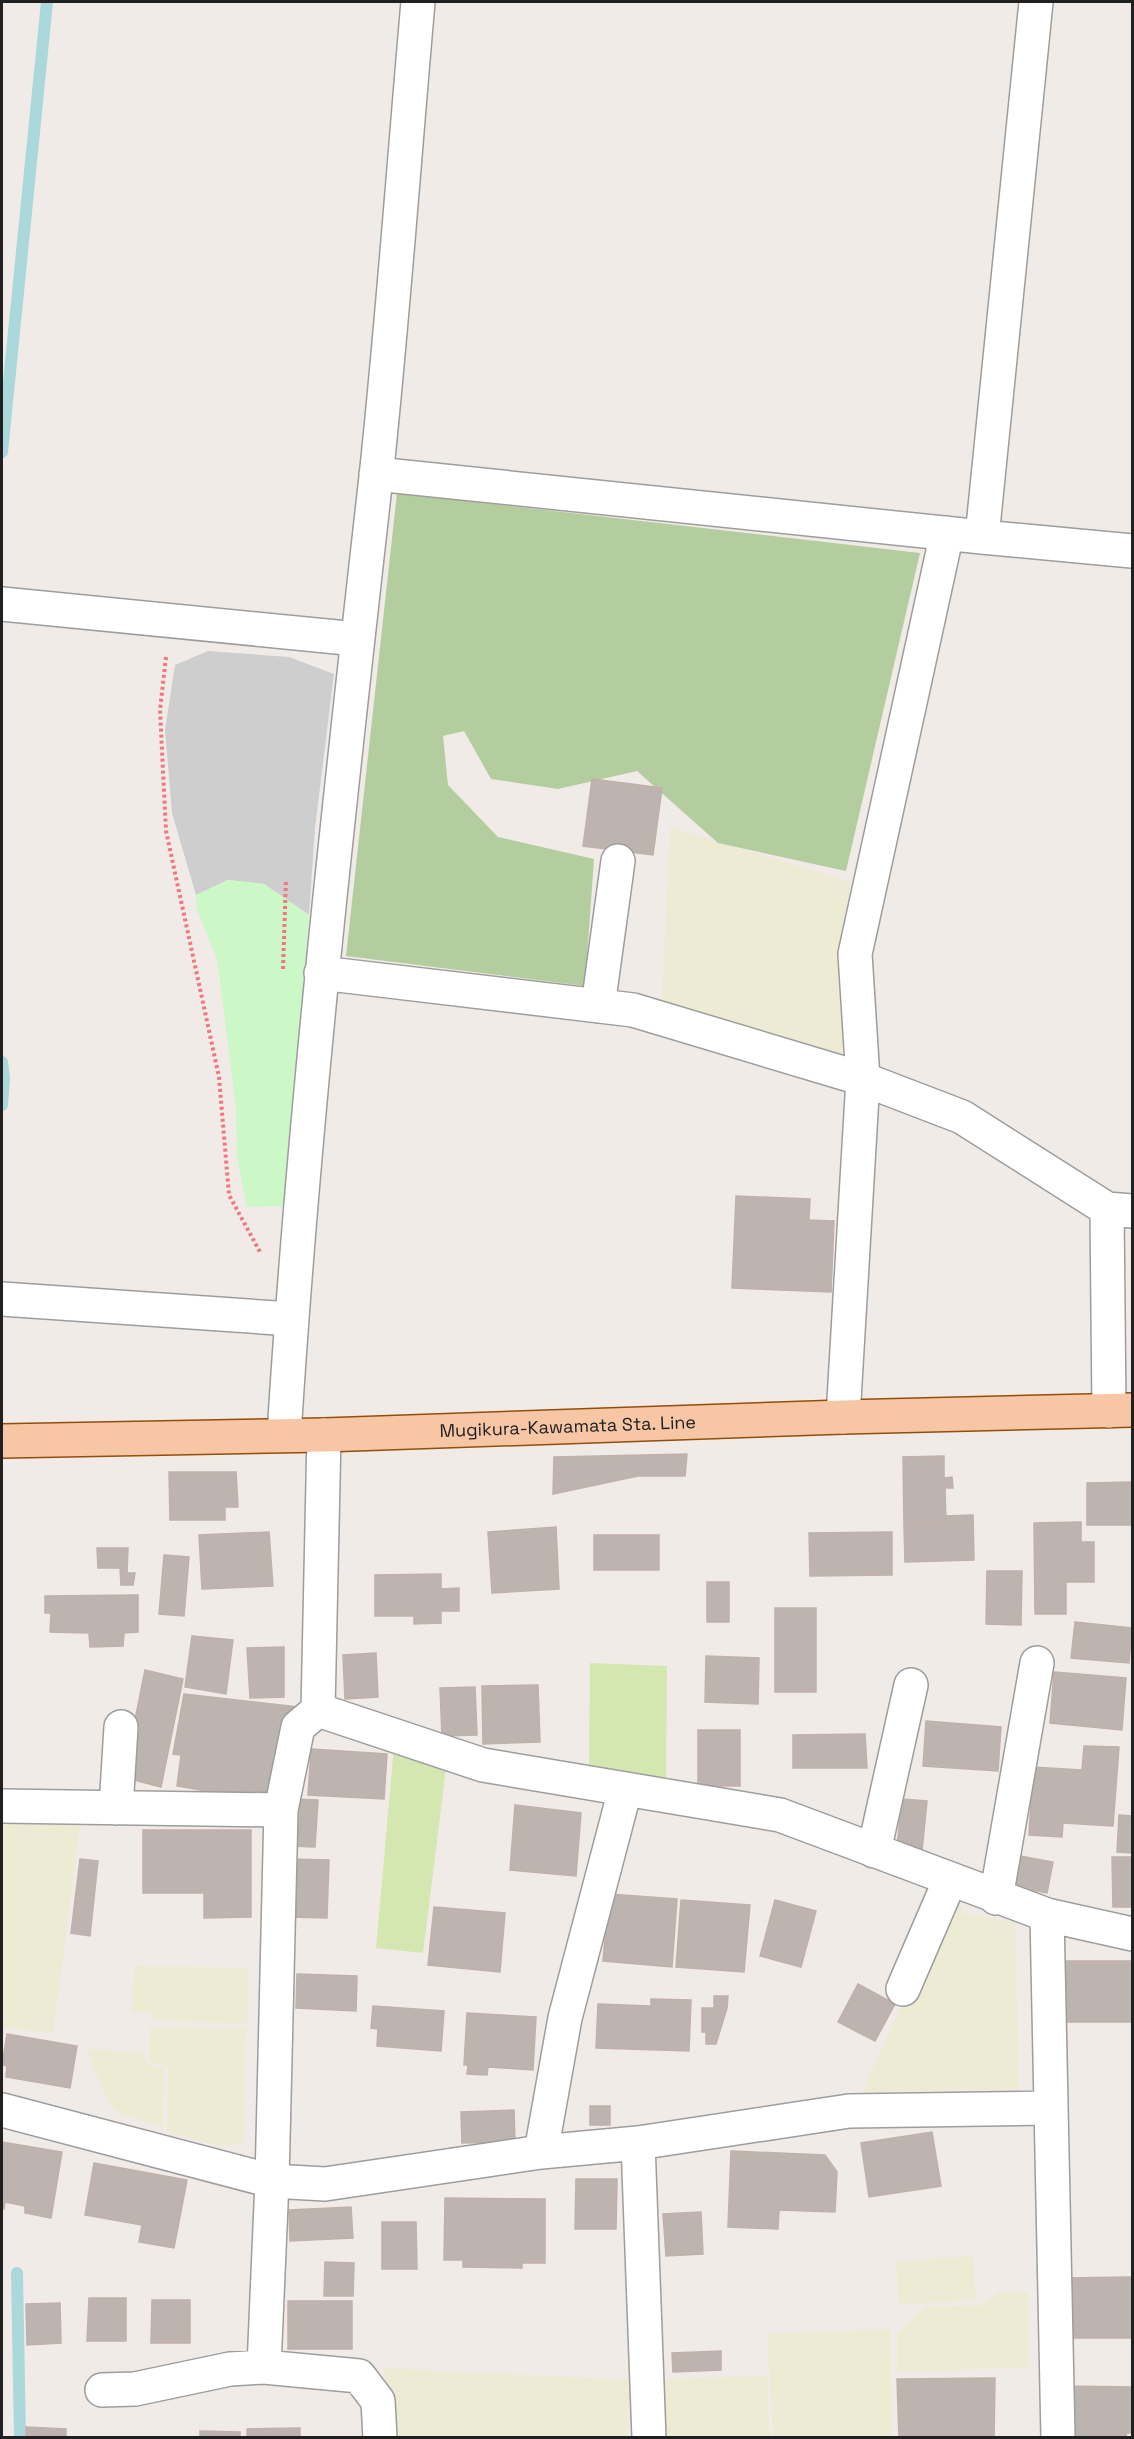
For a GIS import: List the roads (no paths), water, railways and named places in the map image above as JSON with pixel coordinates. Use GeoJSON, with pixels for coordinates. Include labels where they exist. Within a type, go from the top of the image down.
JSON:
{"type":"FeatureCollection","features":[{"type":"Feature","properties":{"kind":"main road","name":"Mugikura-Kawamata Sta. Line"},"geometry":{"type":"LineString","coordinates":[[2,1441],[324,1435],[1121,1410]]}},
{"type":"Feature","properties":{"kind":"street"},"geometry":{"type":"LineString","coordinates":[[284,1435],[291,1319],[321,973],[376,474],[418,2]]}},
{"type":"Feature","properties":{"kind":"street"},"geometry":{"type":"LineString","coordinates":[[982,537],[1036,2]]}},
{"type":"Feature","properties":{"kind":"street"},"geometry":{"type":"LineString","coordinates":[[376,474],[1132,551]]}},
{"type":"Feature","properties":{"kind":"street"},"geometry":{"type":"LineString","coordinates":[[843,1417],[862,1079],[855,954],[947,533]]}},
{"type":"Feature","properties":{"kind":"street"},"geometry":{"type":"LineString","coordinates":[[2,604],[357,639]]}},
{"type":"Feature","properties":{"kind":"street"},"geometry":{"type":"LineString","coordinates":[[598,1006],[618,861]]}},
{"type":"Feature","properties":{"kind":"street"},"geometry":{"type":"LineString","coordinates":[[321,973],[633,1010],[862,1079],[962,1118],[1120,1210],[1121,1410]]}},
{"type":"Feature","properties":{"kind":"street"},"geometry":{"type":"LineString","coordinates":[[2,1299],[291,1319]]}},
{"type":"Feature","properties":{"kind":"street"},"geometry":{"type":"LineString","coordinates":[[318,1710],[324,1435]]}},
{"type":"Feature","properties":{"kind":"street"},"geometry":{"type":"LineString","coordinates":[[996,1898],[1036,1663]]}},
{"type":"Feature","properties":{"kind":"street"},"geometry":{"type":"LineString","coordinates":[[874,1851],[911,1685]]}},
{"type":"Feature","properties":{"kind":"street"},"geometry":{"type":"LineString","coordinates":[[318,1710],[483,1765],[780,1815],[996,1898],[1047,1915],[1132,1934]]}},
{"type":"Feature","properties":{"kind":"street"},"geometry":{"type":"LineString","coordinates":[[264,2367],[272,2181],[281,1809],[298,1726],[318,1710]]}},
{"type":"Feature","properties":{"kind":"street"},"geometry":{"type":"LineString","coordinates":[[116,1808],[121,1726]]}},
{"type":"Feature","properties":{"kind":"street"},"geometry":{"type":"LineString","coordinates":[[541,2152],[565,2018],[626,1790]]}},
{"type":"Feature","properties":{"kind":"street"},"geometry":{"type":"LineString","coordinates":[[2,1806],[281,1809]]}},
{"type":"Feature","properties":{"kind":"street"},"geometry":{"type":"LineString","coordinates":[[903,1989],[950,1880]]}},
{"type":"Feature","properties":{"kind":"street"},"geometry":{"type":"LineString","coordinates":[[1047,1915],[1058,2438]]}},
{"type":"Feature","properties":{"kind":"street"},"geometry":{"type":"LineString","coordinates":[[2,2110],[272,2181],[325,2184],[541,2152],[638,2143],[849,2111],[1050,2108]]}},
{"type":"Feature","properties":{"kind":"street"},"geometry":{"type":"LineString","coordinates":[[638,2143],[649,2438]]}},
{"type":"Feature","properties":{"kind":"street"},"geometry":{"type":"LineString","coordinates":[[102,2390],[135,2389],[230,2369],[264,2367],[359,2376],[378,2401],[380,2438]]}},
{"type":"Feature","properties":{"kind":"waterway"},"geometry":{"type":"LineString","coordinates":[[2,452],[47,2]]}},
{"type":"Feature","properties":{"kind":"waterway"},"geometry":{"type":"LineString","coordinates":[[2,1062],[4,1078],[2,1105]]}},
{"type":"Feature","properties":{"kind":"waterway"},"geometry":{"type":"LineString","coordinates":[[17,2273],[20,2438]]}}]}
